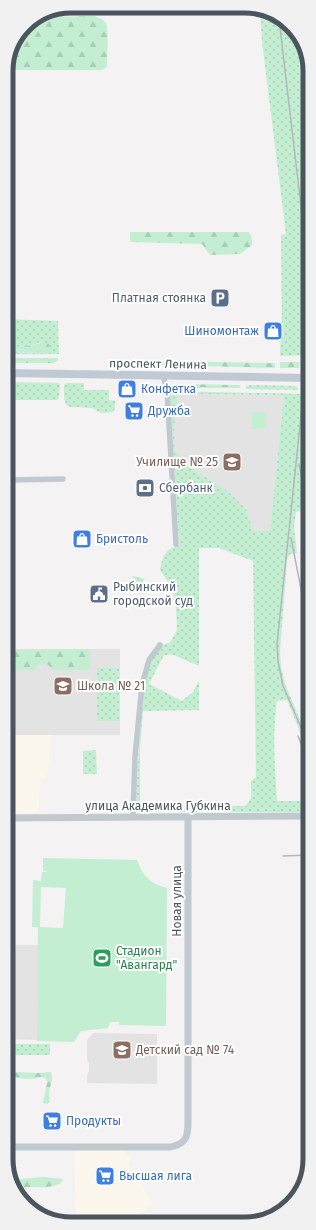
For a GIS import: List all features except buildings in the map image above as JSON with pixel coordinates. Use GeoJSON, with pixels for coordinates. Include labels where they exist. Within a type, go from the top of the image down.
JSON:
{"type":"FeatureCollection","features":[{"type":"Feature","properties":{"kind":"main road","name":"проспект Ленина"},"geometry":{"type":"LineString","coordinates":[[13,373],[303,378]]}},
{"type":"Feature","properties":{"kind":"street"},"geometry":{"type":"LineString","coordinates":[[163,376],[167,389],[176,544]]}},
{"type":"Feature","properties":{"kind":"street"},"geometry":{"type":"LineString","coordinates":[[13,480],[63,479]]}},
{"type":"Feature","properties":{"kind":"street"},"geometry":{"type":"LineString","coordinates":[[133,817],[135,756],[142,685],[149,660],[160,645]]}},
{"type":"Feature","properties":{"kind":"street","name":"улица Академика Губкина"},"geometry":{"type":"LineString","coordinates":[[13,818],[303,816]]}},
{"type":"Feature","properties":{"kind":"street","name":"Новая улица"},"geometry":{"type":"LineString","coordinates":[[13,1147],[172,1147],[182,1144],[186,1138],[188,1122],[188,817]]}},
{"type":"Feature","properties":{"kind":"shaded area","name":"Училище № 25"},"geometry":{"type":"Polygon","coordinates":[[[178,394],[284,395],[270,531],[253,531],[246,509],[229,492],[199,473],[175,452],[174,427],[178,394]]]}},
{"type":"Feature","properties":{"kind":"shaded area","name":"Школа № 21"},"geometry":{"type":"Polygon","coordinates":[[[13,649],[120,649],[120,735],[13,735],[13,649]]]}},
{"type":"Feature","properties":{"kind":"shaded area"},"geometry":{"type":"Polygon","coordinates":[[[13,735],[51,735],[47,779],[40,779],[39,813],[13,813],[13,735]]]}},
{"type":"Feature","properties":{"kind":"shaded area"},"geometry":{"type":"Polygon","coordinates":[[[13,945],[38,945],[37,1040],[13,1039],[13,945]]]}},
{"type":"Feature","properties":{"kind":"shaded area","name":"Детский сад № 74"},"geometry":{"type":"Polygon","coordinates":[[[93,1033],[157,1034],[157,1084],[87,1083],[89,1063],[87,1060],[87,1040],[93,1033]]]}},
{"type":"Feature","properties":{"kind":"shaded area"},"geometry":{"type":"Polygon","coordinates":[[[125,1150],[131,1160],[128,1164],[153,1204],[140,1215],[76,1215],[74,1151],[125,1150]]]}},
{"type":"Feature","properties":{"kind":"green space"},"geometry":{"type":"Polygon","coordinates":[[[260,15],[274,21],[286,30],[298,48],[303,97],[303,355],[280,356],[282,332],[281,235],[286,234],[262,42],[260,15]]]}},
{"type":"Feature","properties":{"kind":"green space"},"geometry":{"type":"Polygon","coordinates":[[[95,16],[105,22],[108,38],[107,67],[102,70],[13,70],[17,49],[23,39],[30,30],[49,17],[95,16]]]}},
{"type":"Feature","properties":{"kind":"green space"},"geometry":{"type":"Polygon","coordinates":[[[130,232],[249,232],[252,238],[252,245],[240,254],[210,255],[202,244],[130,242],[130,232]]]}},
{"type":"Feature","properties":{"kind":"green space"},"geometry":{"type":"Polygon","coordinates":[[[13,319],[58,321],[59,354],[13,354],[48,352],[40,342],[31,346],[15,347],[13,340],[13,319]]]}},
{"type":"Feature","properties":{"kind":"green space"},"geometry":{"type":"Polygon","coordinates":[[[13,337],[15,339],[15,347],[46,343],[49,344],[48,352],[13,353],[13,337]]]}},
{"type":"Feature","properties":{"kind":"green space"},"geometry":{"type":"Polygon","coordinates":[[[13,358],[58,358],[58,360],[54,363],[13,363],[13,358]]]}},
{"type":"Feature","properties":{"kind":"green space"},"geometry":{"type":"Polygon","coordinates":[[[113,360],[158,361],[158,365],[113,364],[113,360]]]}},
{"type":"Feature","properties":{"kind":"green space"},"geometry":{"type":"Polygon","coordinates":[[[161,361],[275,363],[275,368],[161,365],[161,361]]]}},
{"type":"Feature","properties":{"kind":"green space"},"geometry":{"type":"Polygon","coordinates":[[[280,362],[300,362],[299,368],[280,368],[280,362]]]}},
{"type":"Feature","properties":{"kind":"green space"},"geometry":{"type":"Polygon","coordinates":[[[13,382],[58,383],[60,385],[59,398],[56,400],[13,400],[13,382]]]}},
{"type":"Feature","properties":{"kind":"green space"},"geometry":{"type":"Polygon","coordinates":[[[67,383],[84,383],[84,390],[109,390],[109,400],[115,401],[115,409],[112,412],[102,413],[92,408],[69,406],[66,404],[64,394],[64,385],[67,383]]]}},
{"type":"Feature","properties":{"kind":"green space"},"geometry":{"type":"Polygon","coordinates":[[[175,384],[239,385],[241,388],[171,388],[175,384]]]}},
{"type":"Feature","properties":{"kind":"green space"},"geometry":{"type":"Polygon","coordinates":[[[246,386],[296,386],[299,390],[246,389],[246,386]]]}},
{"type":"Feature","properties":{"kind":"green space"},"geometry":{"type":"Polygon","coordinates":[[[170,391],[303,394],[303,510],[296,512],[294,526],[297,553],[290,554],[287,560],[280,652],[285,684],[303,726],[303,739],[287,700],[277,701],[275,713],[274,751],[277,801],[303,801],[303,812],[136,812],[140,730],[146,679],[156,653],[165,644],[170,643],[177,630],[176,604],[170,585],[160,570],[165,554],[171,548],[179,546],[170,391]],[[178,394],[174,427],[175,452],[199,473],[229,492],[246,509],[253,531],[270,531],[284,395],[178,394]],[[199,548],[199,666],[174,655],[164,655],[149,684],[182,701],[193,692],[199,681],[199,710],[143,711],[140,748],[140,803],[142,806],[219,808],[219,806],[246,806],[251,798],[251,781],[256,777],[253,561],[219,548],[199,548]]]}},
{"type":"Feature","properties":{"kind":"green space"},"geometry":{"type":"Polygon","coordinates":[[[252,412],[265,412],[265,429],[252,429],[252,412]]]}},
{"type":"Feature","properties":{"kind":"green space"},"geometry":{"type":"Polygon","coordinates":[[[133,576],[145,579],[137,589],[133,589],[133,576]]]}},
{"type":"Feature","properties":{"kind":"green space"},"geometry":{"type":"Polygon","coordinates":[[[90,649],[90,670],[52,670],[48,665],[41,664],[36,667],[35,670],[13,670],[13,650],[90,649]]]}},
{"type":"Feature","properties":{"kind":"green space"},"geometry":{"type":"Polygon","coordinates":[[[97,668],[119,668],[119,721],[97,721],[97,668]]]}},
{"type":"Feature","properties":{"kind":"green space"},"geometry":{"type":"Polygon","coordinates":[[[96,750],[97,774],[83,774],[83,751],[96,750]]]}},
{"type":"Feature","properties":{"kind":"green space","name":"Стадион \"Авангард\""},"geometry":{"type":"Polygon","coordinates":[[[43,858],[137,860],[142,871],[151,881],[167,888],[166,1026],[119,1025],[119,1022],[110,1022],[108,1028],[81,1031],[74,1042],[37,1041],[38,927],[32,927],[33,880],[41,881],[42,872],[47,872],[43,871],[43,858]],[[41,887],[40,927],[63,928],[66,888],[41,887]]]}},
{"type":"Feature","properties":{"kind":"green space"},"geometry":{"type":"Polygon","coordinates":[[[13,1044],[50,1044],[50,1055],[13,1055],[13,1044]]]}},
{"type":"Feature","properties":{"kind":"green space"},"geometry":{"type":"Polygon","coordinates":[[[51,1072],[52,1079],[49,1093],[50,1101],[47,1104],[43,1103],[47,1082],[46,1078],[15,1078],[14,1073],[51,1072]]]}},
{"type":"Feature","properties":{"kind":"green space"},"geometry":{"type":"Polygon","coordinates":[[[16,1176],[20,1179],[44,1177],[63,1179],[61,1183],[49,1187],[21,1189],[16,1176]]]}},
{"type":"Feature","properties":{"kind":"railway"},"geometry":{"type":"LineString","coordinates":[[280,25],[303,223]]}},
{"type":"Feature","properties":{"kind":"railway"},"geometry":{"type":"LineString","coordinates":[[303,397],[277,644],[278,661],[283,686],[303,732]]}},
{"type":"Feature","properties":{"kind":"railway"},"geometry":{"type":"LineString","coordinates":[[299,464],[303,484]]}},
{"type":"Feature","properties":{"kind":"railway"},"geometry":{"type":"LineString","coordinates":[[291,538],[303,599]]}},
{"type":"Feature","properties":{"kind":"railway"},"geometry":{"type":"LineString","coordinates":[[298,736],[303,748]]}},
{"type":"Feature","properties":{"kind":"railway"},"geometry":{"type":"LineString","coordinates":[[283,856],[303,855]]}},
{"type":"Feature","properties":{"kind":"place","name":"Платная стоянка"},"geometry":{"type":"Point","coordinates":[220,298]}},
{"type":"Feature","properties":{"kind":"place","name":"Шиномонтаж"},"geometry":{"type":"Point","coordinates":[273,331]}},
{"type":"Feature","properties":{"kind":"place","name":"Конфетка"},"geometry":{"type":"Point","coordinates":[127,389]}},
{"type":"Feature","properties":{"kind":"place","name":"Дружба"},"geometry":{"type":"Point","coordinates":[134,411]}},
{"type":"Feature","properties":{"kind":"place","name":"Училище № 25"},"geometry":{"type":"Point","coordinates":[232,462]}},
{"type":"Feature","properties":{"kind":"place","name":"Сбербанк"},"geometry":{"type":"Point","coordinates":[145,488]}},
{"type":"Feature","properties":{"kind":"place","name":"Бристоль"},"geometry":{"type":"Point","coordinates":[82,539]}},
{"type":"Feature","properties":{"kind":"place","name":"Рыбинский городской суд"},"geometry":{"type":"Point","coordinates":[99,594]}},
{"type":"Feature","properties":{"kind":"place","name":"Школа № 21"},"geometry":{"type":"Point","coordinates":[63,686]}},
{"type":"Feature","properties":{"kind":"place","name":"Стадион \"Авангард\""},"geometry":{"type":"Point","coordinates":[102,958]}},
{"type":"Feature","properties":{"kind":"place","name":"Детский сад № 74"},"geometry":{"type":"Point","coordinates":[122,1050]}},
{"type":"Feature","properties":{"kind":"place","name":"Продукты"},"geometry":{"type":"Point","coordinates":[52,1121]}},
{"type":"Feature","properties":{"kind":"place","name":"Высшая лига"},"geometry":{"type":"Point","coordinates":[105,1176]}}]}
